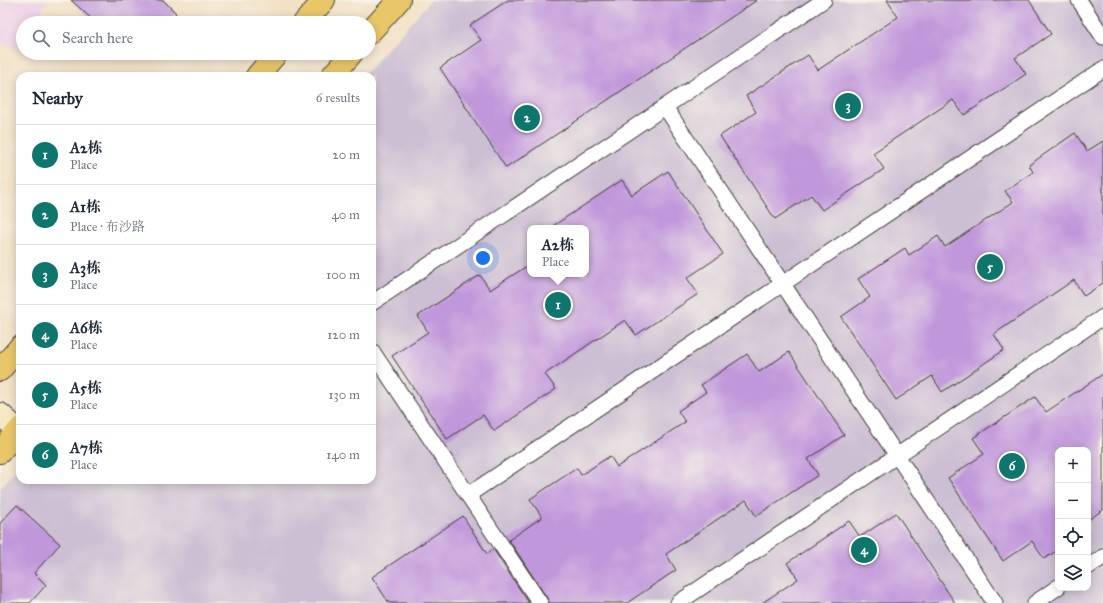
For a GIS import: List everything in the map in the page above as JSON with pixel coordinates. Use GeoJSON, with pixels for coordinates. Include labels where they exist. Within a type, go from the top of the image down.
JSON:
{"type":"FeatureCollection","features":[{"type":"Feature","properties":{"kind":"main road"},"geometry":{"type":"LineString","coordinates":[[310,16],[324,0]]}},
{"type":"Feature","properties":{"kind":"main road"},"geometry":{"type":"LineString","coordinates":[[376,26],[398,0]]}},
{"type":"Feature","properties":{"kind":"main road"},"geometry":{"type":"LineString","coordinates":[[260,72],[271,60]]}},
{"type":"Feature","properties":{"kind":"main road"},"geometry":{"type":"LineString","coordinates":[[335,72],[346,60]]}},
{"type":"Feature","properties":{"kind":"main road"},"geometry":{"type":"LineString","coordinates":[[0,370],[16,352]]}},
{"type":"Feature","properties":{"kind":"main road"},"geometry":{"type":"LineString","coordinates":[[0,414],[16,427]]}},
{"type":"Feature","properties":{"kind":"main road"},"geometry":{"type":"LineString","coordinates":[[0,452],[16,433]]}},
{"type":"Feature","properties":{"kind":"lane"},"geometry":{"type":"LineString","coordinates":[[376,300],[824,0]]}},
{"type":"Feature","properties":{"kind":"lane"},"geometry":{"type":"LineString","coordinates":[[1078,0],[1103,37]]}},
{"type":"Feature","properties":{"kind":"lane"},"geometry":{"type":"LineString","coordinates":[[468,495],[1103,69]]}},
{"type":"Feature","properties":{"kind":"lane"},"geometry":{"type":"LineString","coordinates":[[665,107],[994,603]]}},
{"type":"Feature","properties":{"kind":"lane"},"geometry":{"type":"LineString","coordinates":[[678,603],[1103,318]]}},
{"type":"Feature","properties":{"kind":"lane"},"geometry":{"type":"LineString","coordinates":[[376,357],[540,603]]}},
{"type":"Feature","properties":{"kind":"lane"},"geometry":{"type":"LineString","coordinates":[[1091,565],[1103,557]]}},
{"type":"Feature","properties":{"kind":"lane"},"geometry":{"type":"LineString","coordinates":[[1035,603],[1055,590]]}},
{"type":"Feature","properties":{"kind":"shaded area"},"geometry":{"type":"Polygon","coordinates":[[[0,0],[47,0],[39,16],[16,16],[16,49],[0,41],[0,0]]]}},
{"type":"Feature","properties":{"kind":"shaded area"},"geometry":{"type":"Polygon","coordinates":[[[431,0],[1103,0],[1103,603],[0,603],[0,488],[16,470],[16,484],[376,484],[376,72],[367,72],[431,0]]]}},
{"type":"Feature","properties":{"kind":"building"},"geometry":{"type":"Polygon","coordinates":[[[71,0],[163,0],[176,13],[173,16],[88,16],[71,0]]]}},
{"type":"Feature","properties":{"kind":"building"},"geometry":{"type":"Polygon","coordinates":[[[508,0],[757,0],[506,168],[440,68],[481,40],[470,25],[508,0]]]}},
{"type":"Feature","properties":{"kind":"building"},"geometry":{"type":"Polygon","coordinates":[[[887,0],[1029,0],[1051,34],[1015,58],[1026,74],[964,115],[953,100],[873,153],[884,169],[822,210],[811,195],[775,219],[720,136],[756,112],[746,96],[808,55],[818,70],[898,17],[887,0]]]}},
{"type":"Feature","properties":{"kind":"building"},"geometry":{"type":"Polygon","coordinates":[[[1075,133],[1087,151],[1103,141],[1103,283],[1084,296],[1074,280],[994,334],[1004,350],[942,392],[932,376],[896,400],[841,317],[870,297],[858,279],[905,248],[909,255],[938,236],[945,247],[1013,202],[1005,191],[1033,172],[1029,165],[1075,133]]]}},
{"type":"Feature","properties":{"kind":"building"},"geometry":{"type":"Polygon","coordinates":[[[668,171],[723,254],[687,278],[698,294],[636,335],[625,320],[545,374],[556,389],[494,431],[483,415],[447,439],[392,356],[428,332],[418,316],[480,275],[490,290],[527,266],[527,277],[589,277],[589,225],[554,225],[622,180],[632,195],[668,171]]]}},
{"type":"Feature","properties":{"kind":"building"},"geometry":{"type":"Polygon","coordinates":[[[789,352],[844,435],[808,459],[818,475],[756,516],[746,500],[666,554],[676,570],[627,603],[549,603],[509,540],[542,517],[530,499],[577,468],[581,475],[610,456],[617,467],[685,422],[678,411],[706,392],[701,385],[747,354],[759,372],[789,352]]]}},
{"type":"Feature","properties":{"kind":"building"},"geometry":{"type":"Polygon","coordinates":[[[1103,374],[1103,510],[1091,518],[1091,447],[1055,447],[1055,552],[1044,559],[1032,541],[1003,561],[948,478],[984,454],[973,438],[1035,397],[1046,412],[1103,374]]]}},
{"type":"Feature","properties":{"kind":"building"},"geometry":{"type":"Polygon","coordinates":[[[17,505],[60,544],[34,573],[46,585],[30,603],[0,603],[0,523],[17,505]]]}},
{"type":"Feature","properties":{"kind":"building"},"geometry":{"type":"Polygon","coordinates":[[[896,513],[955,603],[762,603],[798,579],[787,563],[849,521],[860,537],[896,513]]]}},
{"type":"Feature","properties":{"kind":"building"},"geometry":{"type":"Polygon","coordinates":[[[463,516],[487,554],[493,549],[529,603],[389,603],[372,577],[463,516]]]}},
{"type":"Feature","properties":{"kind":"place","name":"A3栋"},"geometry":{"type":"Point","coordinates":[848,106]}},
{"type":"Feature","properties":{"kind":"place","name":"A1栋"},"geometry":{"type":"Point","coordinates":[527,118]}},
{"type":"Feature","properties":{"kind":"place","name":"A5栋"},"geometry":{"type":"Point","coordinates":[990,267]}},
{"type":"Feature","properties":{"kind":"place","name":"A2栋"},"geometry":{"type":"Point","coordinates":[558,305]}},
{"type":"Feature","properties":{"kind":"place","name":"A7栋"},"geometry":{"type":"Point","coordinates":[1012,466]}},
{"type":"Feature","properties":{"kind":"place","name":"A6栋"},"geometry":{"type":"Point","coordinates":[864,550]}}]}
